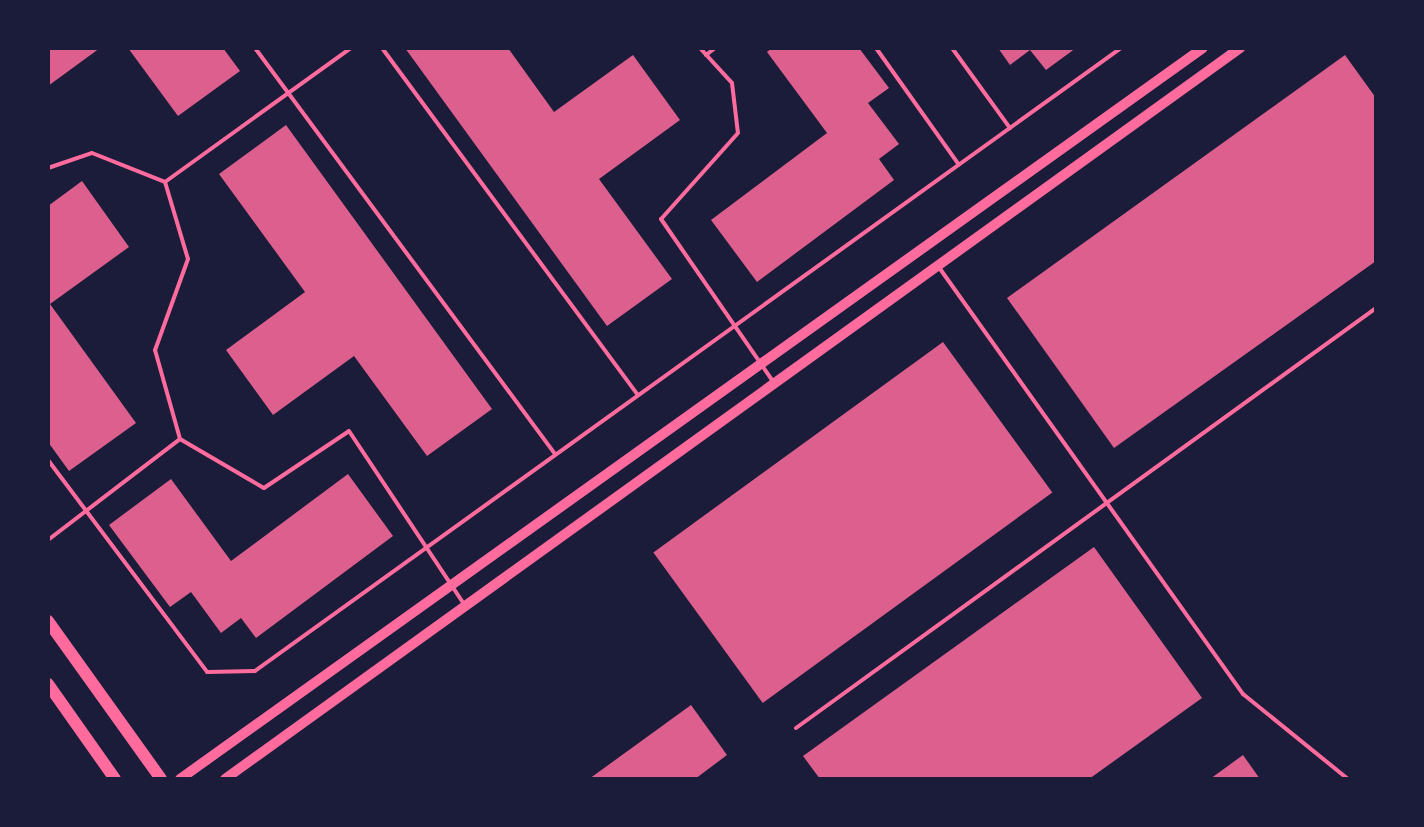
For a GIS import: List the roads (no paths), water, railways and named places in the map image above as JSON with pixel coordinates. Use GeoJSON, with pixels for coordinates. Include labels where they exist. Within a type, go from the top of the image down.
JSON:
{"type":"FeatureCollection","features":[{"type":"Feature","properties":{"kind":"main road"},"geometry":{"type":"LineString","coordinates":[[48,621],[161,779]]}},
{"type":"Feature","properties":{"kind":"main road"},"geometry":{"type":"LineString","coordinates":[[48,684],[115,779]]}},
{"type":"Feature","properties":{"kind":"street"},"geometry":{"type":"LineString","coordinates":[[180,779],[1203,48]]}},
{"type":"Feature","properties":{"kind":"street"},"geometry":{"type":"LineString","coordinates":[[225,779],[1240,48]]}},
{"type":"Feature","properties":{"kind":"lane"},"geometry":{"type":"LineString","coordinates":[[255,48],[555,454]]}},
{"type":"Feature","properties":{"kind":"lane"},"geometry":{"type":"LineString","coordinates":[[165,182],[351,48]]}},
{"type":"Feature","properties":{"kind":"lane"},"geometry":{"type":"LineString","coordinates":[[382,48],[638,395]]}},
{"type":"Feature","properties":{"kind":"lane"},"geometry":{"type":"LineString","coordinates":[[700,48],[732,83],[738,133],[661,219],[775,385]]}},
{"type":"Feature","properties":{"kind":"lane"},"geometry":{"type":"LineString","coordinates":[[706,55],[715,48]]}},
{"type":"Feature","properties":{"kind":"lane"},"geometry":{"type":"LineString","coordinates":[[876,48],[959,165]]}},
{"type":"Feature","properties":{"kind":"lane"},"geometry":{"type":"LineString","coordinates":[[952,48],[1010,128]]}},
{"type":"Feature","properties":{"kind":"lane"},"geometry":{"type":"LineString","coordinates":[[48,460],[207,672],[255,671],[1121,48]]}},
{"type":"Feature","properties":{"kind":"lane"},"geometry":{"type":"LineString","coordinates":[[48,168],[92,153],[165,182]]}},
{"type":"Feature","properties":{"kind":"lane"},"geometry":{"type":"LineString","coordinates":[[165,182],[188,259],[155,350],[180,439],[264,488],[349,431],[429,546],[466,607]]}},
{"type":"Feature","properties":{"kind":"lane"},"geometry":{"type":"LineString","coordinates":[[938,266],[1243,694],[1348,779]]}},
{"type":"Feature","properties":{"kind":"lane"},"geometry":{"type":"LineString","coordinates":[[796,728],[1376,308]]}},
{"type":"Feature","properties":{"kind":"lane"},"geometry":{"type":"LineString","coordinates":[[48,540],[180,439]]}}]}
